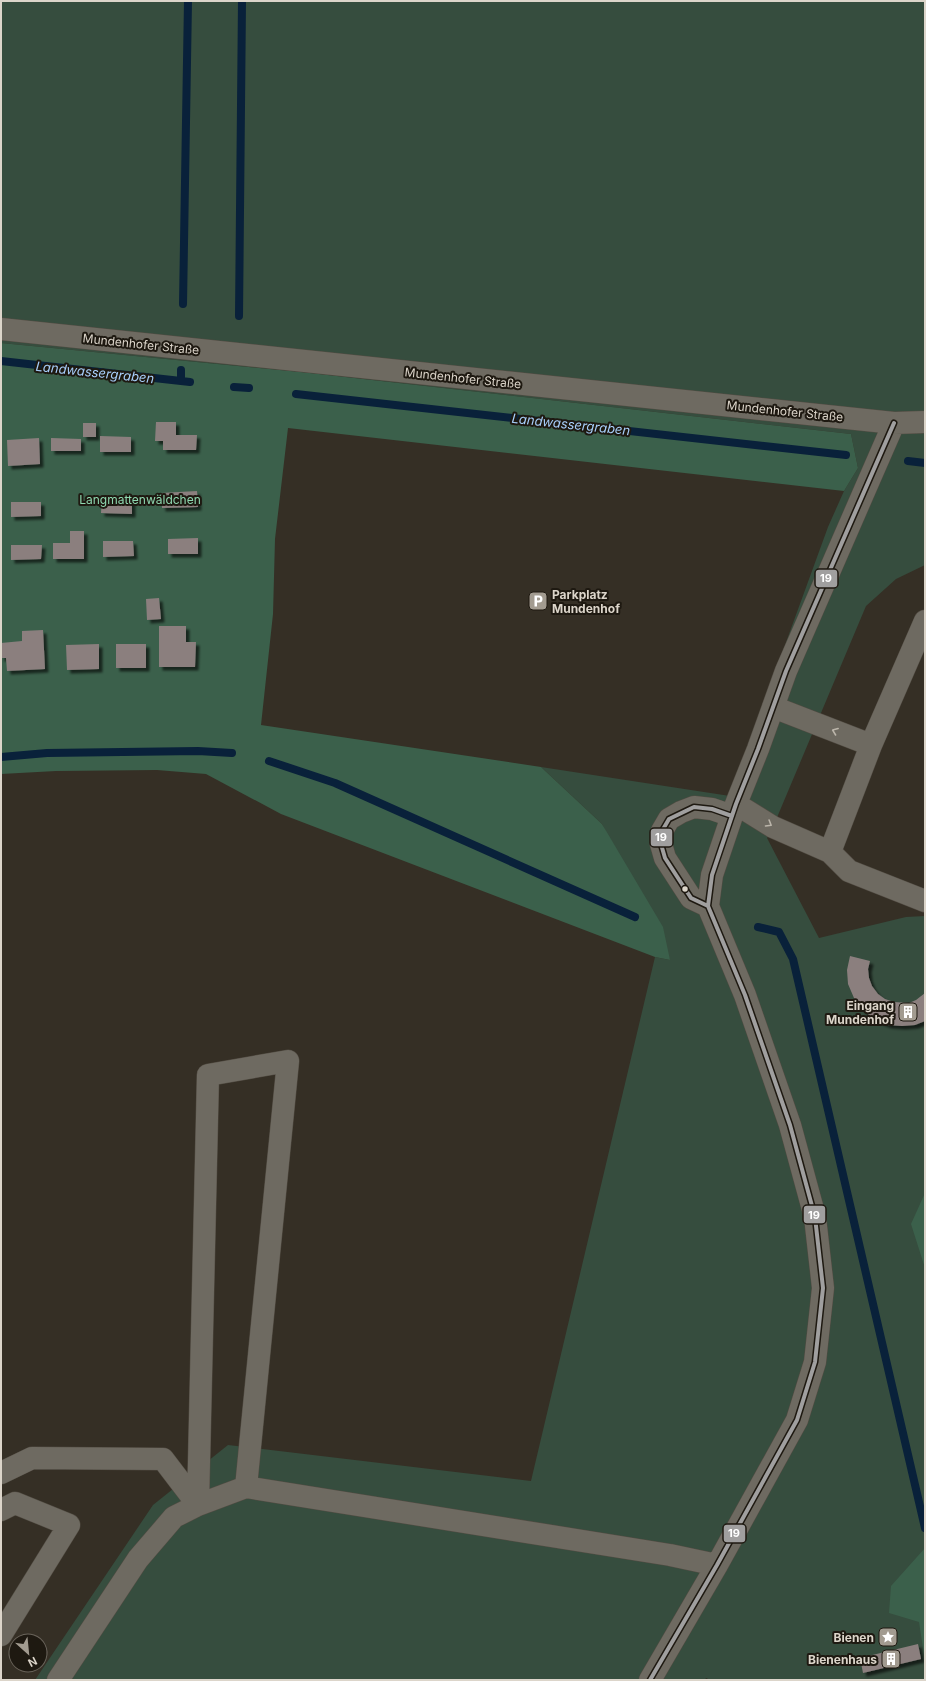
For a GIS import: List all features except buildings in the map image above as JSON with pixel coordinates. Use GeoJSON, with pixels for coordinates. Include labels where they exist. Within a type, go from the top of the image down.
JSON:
{"type":"FeatureCollection","features":[{"type":"Feature","properties":{"kind":"street","name":"Mundenhofer Straße"},"geometry":{"type":"LineString","coordinates":[[1,329],[894,423],[925,422]]}},
{"type":"Feature","properties":{"kind":"street"},"geometry":{"type":"LineString","coordinates":[[650,1680],[717,1565],[797,1420],[815,1362],[823,1288],[815,1217],[790,1125],[745,995],[708,906],[712,875],[734,810],[786,671],[894,423]]}},
{"type":"Feature","properties":{"kind":"street"},"geometry":{"type":"LineString","coordinates":[[830,852],[872,745],[925,621]]}},
{"type":"Feature","properties":{"kind":"street"},"geometry":{"type":"LineString","coordinates":[[773,707],[872,745]]}},
{"type":"Feature","properties":{"kind":"street"},"geometry":{"type":"LineString","coordinates":[[708,906],[692,898],[665,858],[661,844],[662,831],[669,819],[694,807],[734,810],[830,852],[849,871],[925,901]]}},
{"type":"Feature","properties":{"kind":"street"},"geometry":{"type":"LineString","coordinates":[[198,1505],[208,1075],[288,1061],[246,1487]]}},
{"type":"Feature","properties":{"kind":"street"},"geometry":{"type":"LineString","coordinates":[[1,1473],[32,1458],[163,1459],[198,1505]]}},
{"type":"Feature","properties":{"kind":"street"},"geometry":{"type":"LineString","coordinates":[[58,1680],[138,1559],[174,1517],[198,1505],[246,1487],[655,1553],[717,1565]]}},
{"type":"Feature","properties":{"kind":"street"},"geometry":{"type":"LineString","coordinates":[[1,1510],[15,1503],[69,1525],[1,1636]]}},
{"type":"Feature","properties":{"kind":"green space"},"geometry":{"type":"Polygon","coordinates":[[[1,1],[925,1],[925,565],[896,579],[866,606],[773,827],[767,838],[819,938],[906,917],[925,916],[925,1680],[710,1680],[706,1678],[705,1680],[35,1680],[40,1673],[48,1673],[48,1661],[153,1505],[228,1445],[531,1481],[655,957],[670,960],[602,824],[541,767],[730,796],[828,527],[844,491],[858,468],[851,434],[301,372],[1,343],[1,1]]]}},
{"type":"Feature","properties":{"kind":"green space","name":"Langmattenwäldchen"},"geometry":{"type":"Polygon","coordinates":[[[1,343],[301,372],[851,434],[858,468],[844,491],[288,428],[275,539],[273,614],[261,725],[541,767],[602,824],[663,927],[670,960],[655,957],[281,814],[206,774],[157,770],[56,771],[1,774],[1,343]]]}},
{"type":"Feature","properties":{"kind":"green space"},"geometry":{"type":"Polygon","coordinates":[[[925,1193],[925,1268],[911,1224],[925,1193]]]}},
{"type":"Feature","properties":{"kind":"green space"},"geometry":{"type":"Polygon","coordinates":[[[925,1548],[925,1661],[919,1622],[889,1613],[891,1586],[925,1548]]]}},
{"type":"Feature","properties":{"kind":"waterway"},"geometry":{"type":"LineString","coordinates":[[183,304],[188,1]]}},
{"type":"Feature","properties":{"kind":"waterway"},"geometry":{"type":"LineString","coordinates":[[239,316],[242,1]]}},
{"type":"Feature","properties":{"kind":"waterway","name":"Landwassergraben"},"geometry":{"type":"LineString","coordinates":[[1,361],[190,382]]}},
{"type":"Feature","properties":{"kind":"waterway"},"geometry":{"type":"LineString","coordinates":[[181,370],[181,381]]}},
{"type":"Feature","properties":{"kind":"waterway","name":"Landwassergraben"},"geometry":{"type":"LineString","coordinates":[[234,387],[249,388]]}},
{"type":"Feature","properties":{"kind":"waterway","name":"Landwassergraben"},"geometry":{"type":"LineString","coordinates":[[296,394],[846,455]]}},
{"type":"Feature","properties":{"kind":"waterway","name":"Landwassergraben"},"geometry":{"type":"LineString","coordinates":[[908,461],[925,463]]}},
{"type":"Feature","properties":{"kind":"waterway"},"geometry":{"type":"LineString","coordinates":[[1,757],[47,753],[198,751],[232,753]]}},
{"type":"Feature","properties":{"kind":"waterway"},"geometry":{"type":"LineString","coordinates":[[269,761],[335,783],[635,917]]}},
{"type":"Feature","properties":{"kind":"waterway"},"geometry":{"type":"LineString","coordinates":[[758,927],[779,932],[793,959],[925,1528]]}},
{"type":"Feature","properties":{"kind":"transit line","name":"19"},"geometry":{"type":"LineString","coordinates":[[650,1680],[717,1565],[797,1420],[815,1362],[823,1288],[815,1217],[790,1125],[745,995],[708,906],[712,875],[736,804],[758,749],[786,671],[894,423]]}},
{"type":"Feature","properties":{"kind":"transit line","name":"19"},"geometry":{"type":"LineString","coordinates":[[708,906],[691,898],[665,858],[661,844],[662,831],[669,819],[694,807],[712,809],[732,816]]}},
{"type":"Feature","properties":{"kind":"place","name":"Parkplatz Mundenhof"},"geometry":{"type":"Point","coordinates":[538,601]}},
{"type":"Feature","properties":{"kind":"place","name":"Eingang Mundenhof"},"geometry":{"type":"Point","coordinates":[908,1012]}},
{"type":"Feature","properties":{"kind":"place","name":"Bienen"},"geometry":{"type":"Point","coordinates":[888,1637]}},
{"type":"Feature","properties":{"kind":"place","name":"Bienenhaus"},"geometry":{"type":"Point","coordinates":[891,1659]}}]}
